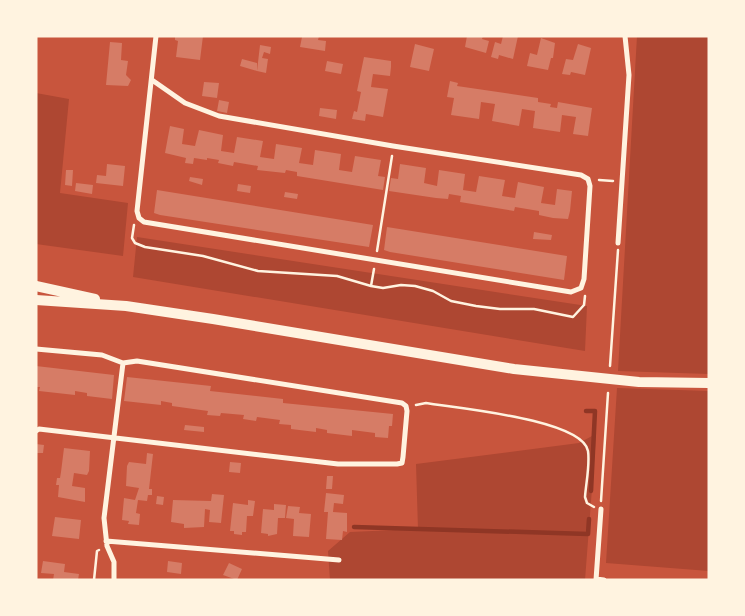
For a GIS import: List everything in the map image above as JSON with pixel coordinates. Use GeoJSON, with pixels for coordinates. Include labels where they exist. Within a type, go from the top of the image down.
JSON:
{"type":"FeatureCollection","features":[{"type":"Feature","properties":{"kind":"main road"},"geometry":{"type":"LineString","coordinates":[[36,286],[126,306],[514,369],[639,382],[709,383]]}},
{"type":"Feature","properties":{"kind":"main road"},"geometry":{"type":"LineString","coordinates":[[36,300],[126,306]]}},
{"type":"Feature","properties":{"kind":"street"},"geometry":{"type":"LineString","coordinates":[[152,80],[185,103],[219,116],[393,146],[581,175],[588,179],[590,186],[584,279],[581,288],[571,292],[144,222],[139,218],[137,211],[156,36]]}},
{"type":"Feature","properties":{"kind":"street"},"geometry":{"type":"LineString","coordinates":[[618,243],[629,76],[625,36]]}},
{"type":"Feature","properties":{"kind":"street"},"geometry":{"type":"LineString","coordinates":[[36,349],[102,355],[123,363],[137,361],[402,403],[406,406],[403,457],[402,463],[397,464],[338,464],[36,430]]}},
{"type":"Feature","properties":{"kind":"street"},"geometry":{"type":"LineString","coordinates":[[114,580],[114,562],[106,544],[104,518],[123,363]]}},
{"type":"Feature","properties":{"kind":"street"},"geometry":{"type":"LineString","coordinates":[[601,509],[596,579],[604,580]]}},
{"type":"Feature","properties":{"kind":"street"},"geometry":{"type":"LineString","coordinates":[[106,544],[339,560]]}},
{"type":"Feature","properties":{"kind":"path"},"geometry":{"type":"LineString","coordinates":[[371,286],[393,146]]}},
{"type":"Feature","properties":{"kind":"path"},"geometry":{"type":"LineString","coordinates":[[590,186],[596,180],[622,182]]}},
{"type":"Feature","properties":{"kind":"path"},"geometry":{"type":"LineString","coordinates":[[139,218],[132,227],[132,238],[135,244],[145,248],[196,255],[258,271],[337,276],[383,288],[401,285],[415,286],[433,291],[451,301],[476,306],[500,309],[534,309],[573,317],[584,305],[586,297],[581,288]]}},
{"type":"Feature","properties":{"kind":"path"},"geometry":{"type":"LineString","coordinates":[[610,366],[618,243]]}},
{"type":"Feature","properties":{"kind":"path"},"geometry":{"type":"LineString","coordinates":[[406,406],[426,404],[536,420],[575,436],[583,442],[588,450],[585,497],[587,503],[601,509],[608,393]]}},
{"type":"Feature","properties":{"kind":"path"},"geometry":{"type":"LineString","coordinates":[[94,580],[97,551],[106,544]]}},
{"type":"Feature","properties":{"kind":"shaded area"},"geometry":{"type":"Polygon","coordinates":[[[637,36],[709,36],[709,374],[618,371],[637,36]]]}},
{"type":"Feature","properties":{"kind":"shaded area"},"geometry":{"type":"Polygon","coordinates":[[[36,93],[69,99],[60,193],[128,203],[123,256],[36,244],[36,93]]]}},
{"type":"Feature","properties":{"kind":"shaded area"},"geometry":{"type":"Polygon","coordinates":[[[137,237],[587,306],[585,351],[133,277],[137,237]]]}},
{"type":"Feature","properties":{"kind":"shaded area"},"geometry":{"type":"Polygon","coordinates":[[[617,388],[709,391],[709,571],[606,563],[617,388]]]}},
{"type":"Feature","properties":{"kind":"shaded area"},"geometry":{"type":"Polygon","coordinates":[[[592,436],[596,436],[585,580],[330,580],[328,551],[350,532],[418,529],[416,464],[579,443],[592,436]]]}},
{"type":"Feature","properties":{"kind":"building"},"geometry":{"type":"Polygon","coordinates":[[[175,36],[203,36],[200,60],[176,57],[178,41],[175,40],[175,36]]]}},
{"type":"Feature","properties":{"kind":"building"},"geometry":{"type":"Polygon","coordinates":[[[319,36],[318,40],[326,41],[325,51],[300,47],[302,37],[319,36]]]}},
{"type":"Feature","properties":{"kind":"building"},"geometry":{"type":"Polygon","coordinates":[[[467,36],[483,36],[482,39],[489,41],[486,53],[465,47],[467,36]]]}},
{"type":"Feature","properties":{"kind":"building"},"geometry":{"type":"Polygon","coordinates":[[[503,36],[518,36],[513,59],[499,55],[498,59],[491,57],[495,42],[501,44],[503,36]]]}},
{"type":"Feature","properties":{"kind":"building"},"geometry":{"type":"Polygon","coordinates":[[[541,38],[555,43],[553,58],[551,58],[548,70],[527,66],[530,53],[537,55],[541,38]]]}},
{"type":"Feature","properties":{"kind":"building"},"geometry":{"type":"Polygon","coordinates":[[[110,42],[122,43],[121,60],[128,61],[126,75],[131,80],[128,86],[106,85],[110,42]]]}},
{"type":"Feature","properties":{"kind":"building"},"geometry":{"type":"Polygon","coordinates":[[[415,44],[434,49],[429,71],[410,67],[415,44]]]}},
{"type":"Feature","properties":{"kind":"building"},"geometry":{"type":"Polygon","coordinates":[[[578,44],[591,48],[585,75],[571,72],[570,75],[562,74],[566,59],[573,60],[578,44]]]}},
{"type":"Feature","properties":{"kind":"building"},"geometry":{"type":"Polygon","coordinates":[[[260,45],[271,47],[270,54],[264,52],[262,58],[268,59],[266,73],[257,71],[260,45]]]}},
{"type":"Feature","properties":{"kind":"building"},"geometry":{"type":"Polygon","coordinates":[[[364,57],[391,61],[390,76],[373,74],[371,87],[388,89],[383,117],[366,114],[365,121],[352,119],[354,111],[357,112],[361,92],[357,91],[364,57]]]}},
{"type":"Feature","properties":{"kind":"building"},"geometry":{"type":"Polygon","coordinates":[[[242,59],[257,63],[257,71],[240,66],[242,59]]]}},
{"type":"Feature","properties":{"kind":"building"},"geometry":{"type":"Polygon","coordinates":[[[327,61],[343,64],[341,74],[325,71],[327,61]]]}},
{"type":"Feature","properties":{"kind":"building"},"geometry":{"type":"Polygon","coordinates":[[[450,81],[458,83],[457,86],[538,98],[538,102],[551,104],[550,107],[557,108],[558,102],[592,108],[588,136],[573,134],[576,117],[562,115],[560,132],[533,128],[535,111],[522,109],[519,126],[492,121],[495,104],[481,102],[479,119],[451,115],[454,98],[447,97],[450,81]]]}},
{"type":"Feature","properties":{"kind":"building"},"geometry":{"type":"Polygon","coordinates":[[[204,82],[219,83],[217,98],[202,96],[204,82]]]}},
{"type":"Feature","properties":{"kind":"building"},"geometry":{"type":"Polygon","coordinates":[[[219,100],[229,102],[227,113],[217,111],[219,100]]]}},
{"type":"Feature","properties":{"kind":"building"},"geometry":{"type":"Polygon","coordinates":[[[320,108],[337,110],[336,119],[319,116],[320,108]]]}},
{"type":"Feature","properties":{"kind":"building"},"geometry":{"type":"Polygon","coordinates":[[[170,126],[184,129],[182,144],[195,146],[199,130],[223,135],[221,151],[234,153],[237,137],[263,141],[260,157],[274,159],[276,144],[302,148],[299,163],[313,165],[315,150],[341,154],[339,170],[352,172],[355,156],[381,160],[378,176],[385,177],[383,190],[297,176],[297,172],[286,170],[285,173],[257,170],[258,166],[234,162],[233,166],[218,163],[219,160],[207,158],[207,160],[194,158],[193,164],[185,163],[186,158],[165,153],[170,126]]]}},
{"type":"Feature","properties":{"kind":"building"},"geometry":{"type":"Polygon","coordinates":[[[107,164],[125,166],[123,186],[96,183],[97,175],[106,176],[107,164]]]}},
{"type":"Feature","properties":{"kind":"building"},"geometry":{"type":"Polygon","coordinates":[[[400,164],[426,168],[424,183],[437,186],[439,170],[465,174],[463,190],[476,192],[479,176],[505,180],[502,196],[515,198],[518,182],[544,187],[541,203],[555,205],[557,189],[572,191],[568,219],[539,215],[539,211],[515,207],[514,211],[460,202],[461,196],[449,194],[448,199],[389,191],[391,178],[398,179],[400,164]]]}},
{"type":"Feature","properties":{"kind":"building"},"geometry":{"type":"Polygon","coordinates":[[[66,170],[73,170],[72,186],[65,185],[66,170]]]}},
{"type":"Feature","properties":{"kind":"building"},"geometry":{"type":"Polygon","coordinates":[[[190,177],[203,179],[202,185],[189,181],[190,177]]]}},
{"type":"Feature","properties":{"kind":"building"},"geometry":{"type":"Polygon","coordinates":[[[76,183],[93,185],[92,194],[75,191],[76,183]]]}},
{"type":"Feature","properties":{"kind":"building"},"geometry":{"type":"Polygon","coordinates":[[[238,184],[251,186],[250,193],[237,191],[238,184]]]}},
{"type":"Feature","properties":{"kind":"building"},"geometry":{"type":"Polygon","coordinates":[[[157,190],[373,225],[369,247],[160,215],[154,213],[157,190]]]}},
{"type":"Feature","properties":{"kind":"building"},"geometry":{"type":"Polygon","coordinates":[[[285,192],[298,194],[297,199],[284,197],[285,192]]]}},
{"type":"Feature","properties":{"kind":"building"},"geometry":{"type":"Polygon","coordinates":[[[387,227],[567,256],[564,280],[390,252],[384,250],[387,227]]]}},
{"type":"Feature","properties":{"kind":"building"},"geometry":{"type":"Polygon","coordinates":[[[534,232],[552,235],[551,240],[533,239],[534,232]]]}},
{"type":"Feature","properties":{"kind":"building"},"geometry":{"type":"Polygon","coordinates":[[[36,366],[114,375],[112,399],[87,396],[87,393],[75,391],[75,395],[39,391],[40,387],[36,387],[36,366]]]}},
{"type":"Feature","properties":{"kind":"building"},"geometry":{"type":"Polygon","coordinates":[[[127,377],[211,386],[210,391],[283,399],[283,403],[393,414],[392,426],[389,426],[388,438],[375,437],[375,433],[352,430],[352,436],[327,433],[327,430],[316,428],[316,432],[291,429],[291,425],[279,424],[280,420],[257,417],[256,421],[243,419],[244,415],[221,413],[220,416],[207,415],[208,411],[172,406],[172,403],[161,401],[161,405],[124,401],[127,377]]]}},
{"type":"Feature","properties":{"kind":"building"},"geometry":{"type":"Polygon","coordinates":[[[185,425],[204,427],[204,432],[184,430],[185,425]]]}},
{"type":"Feature","properties":{"kind":"building"},"geometry":{"type":"Polygon","coordinates":[[[36,444],[44,445],[43,453],[36,453],[36,444]]]}},
{"type":"Feature","properties":{"kind":"building"},"geometry":{"type":"Polygon","coordinates":[[[64,448],[90,451],[87,475],[74,473],[72,486],[85,488],[85,502],[58,497],[59,485],[56,485],[57,478],[60,478],[64,448]]]}},
{"type":"Feature","properties":{"kind":"building"},"geometry":{"type":"Polygon","coordinates":[[[147,453],[153,454],[149,489],[152,489],[152,495],[148,495],[147,501],[138,500],[136,513],[140,514],[139,525],[128,524],[129,521],[122,520],[124,498],[135,500],[139,488],[126,486],[127,466],[129,462],[146,464],[147,453]]]}},
{"type":"Feature","properties":{"kind":"building"},"geometry":{"type":"Polygon","coordinates":[[[230,462],[241,463],[240,473],[229,472],[230,462]]]}},
{"type":"Feature","properties":{"kind":"building"},"geometry":{"type":"Polygon","coordinates":[[[327,476],[333,476],[332,489],[326,489],[327,476]]]}},
{"type":"Feature","properties":{"kind":"building"},"geometry":{"type":"Polygon","coordinates":[[[326,493],[344,495],[343,504],[334,503],[333,512],[347,513],[347,532],[343,531],[342,540],[326,539],[328,512],[324,512],[326,493]]]}},
{"type":"Feature","properties":{"kind":"building"},"geometry":{"type":"Polygon","coordinates":[[[212,494],[224,495],[221,523],[209,522],[210,510],[205,509],[204,527],[184,528],[184,524],[171,522],[173,500],[211,501],[212,494]]]}},
{"type":"Feature","properties":{"kind":"building"},"geometry":{"type":"Polygon","coordinates":[[[157,496],[164,497],[163,505],[156,504],[157,496]]]}},
{"type":"Feature","properties":{"kind":"building"},"geometry":{"type":"Polygon","coordinates":[[[248,500],[255,501],[253,516],[247,516],[246,532],[242,532],[242,535],[234,534],[234,531],[230,531],[233,503],[248,505],[248,500]]]}},
{"type":"Feature","properties":{"kind":"building"},"geometry":{"type":"Polygon","coordinates":[[[274,504],[286,505],[285,518],[278,518],[277,534],[268,536],[268,534],[261,533],[263,509],[274,510],[274,504]]]}},
{"type":"Feature","properties":{"kind":"building"},"geometry":{"type":"Polygon","coordinates":[[[288,506],[300,507],[299,513],[311,514],[309,537],[293,536],[294,519],[286,518],[288,506]]]}},
{"type":"Feature","properties":{"kind":"building"},"geometry":{"type":"Polygon","coordinates":[[[55,517],[81,520],[79,539],[52,536],[55,517]]]}},
{"type":"Feature","properties":{"kind":"building"},"geometry":{"type":"Polygon","coordinates":[[[43,561],[65,564],[64,572],[79,574],[78,580],[53,580],[54,574],[41,573],[43,561]]]}},
{"type":"Feature","properties":{"kind":"building"},"geometry":{"type":"Polygon","coordinates":[[[168,561],[182,563],[181,574],[167,572],[168,561]]]}},
{"type":"Feature","properties":{"kind":"building"},"geometry":{"type":"Polygon","coordinates":[[[229,563],[242,569],[237,580],[223,575],[229,563]]]}},
{"type":"Feature","properties":{"kind":"waterway"},"geometry":{"type":"LineString","coordinates":[[586,411],[595,411],[591,491]]}},
{"type":"Feature","properties":{"kind":"waterway"},"geometry":{"type":"LineString","coordinates":[[354,527],[588,534],[589,519]]}}]}
